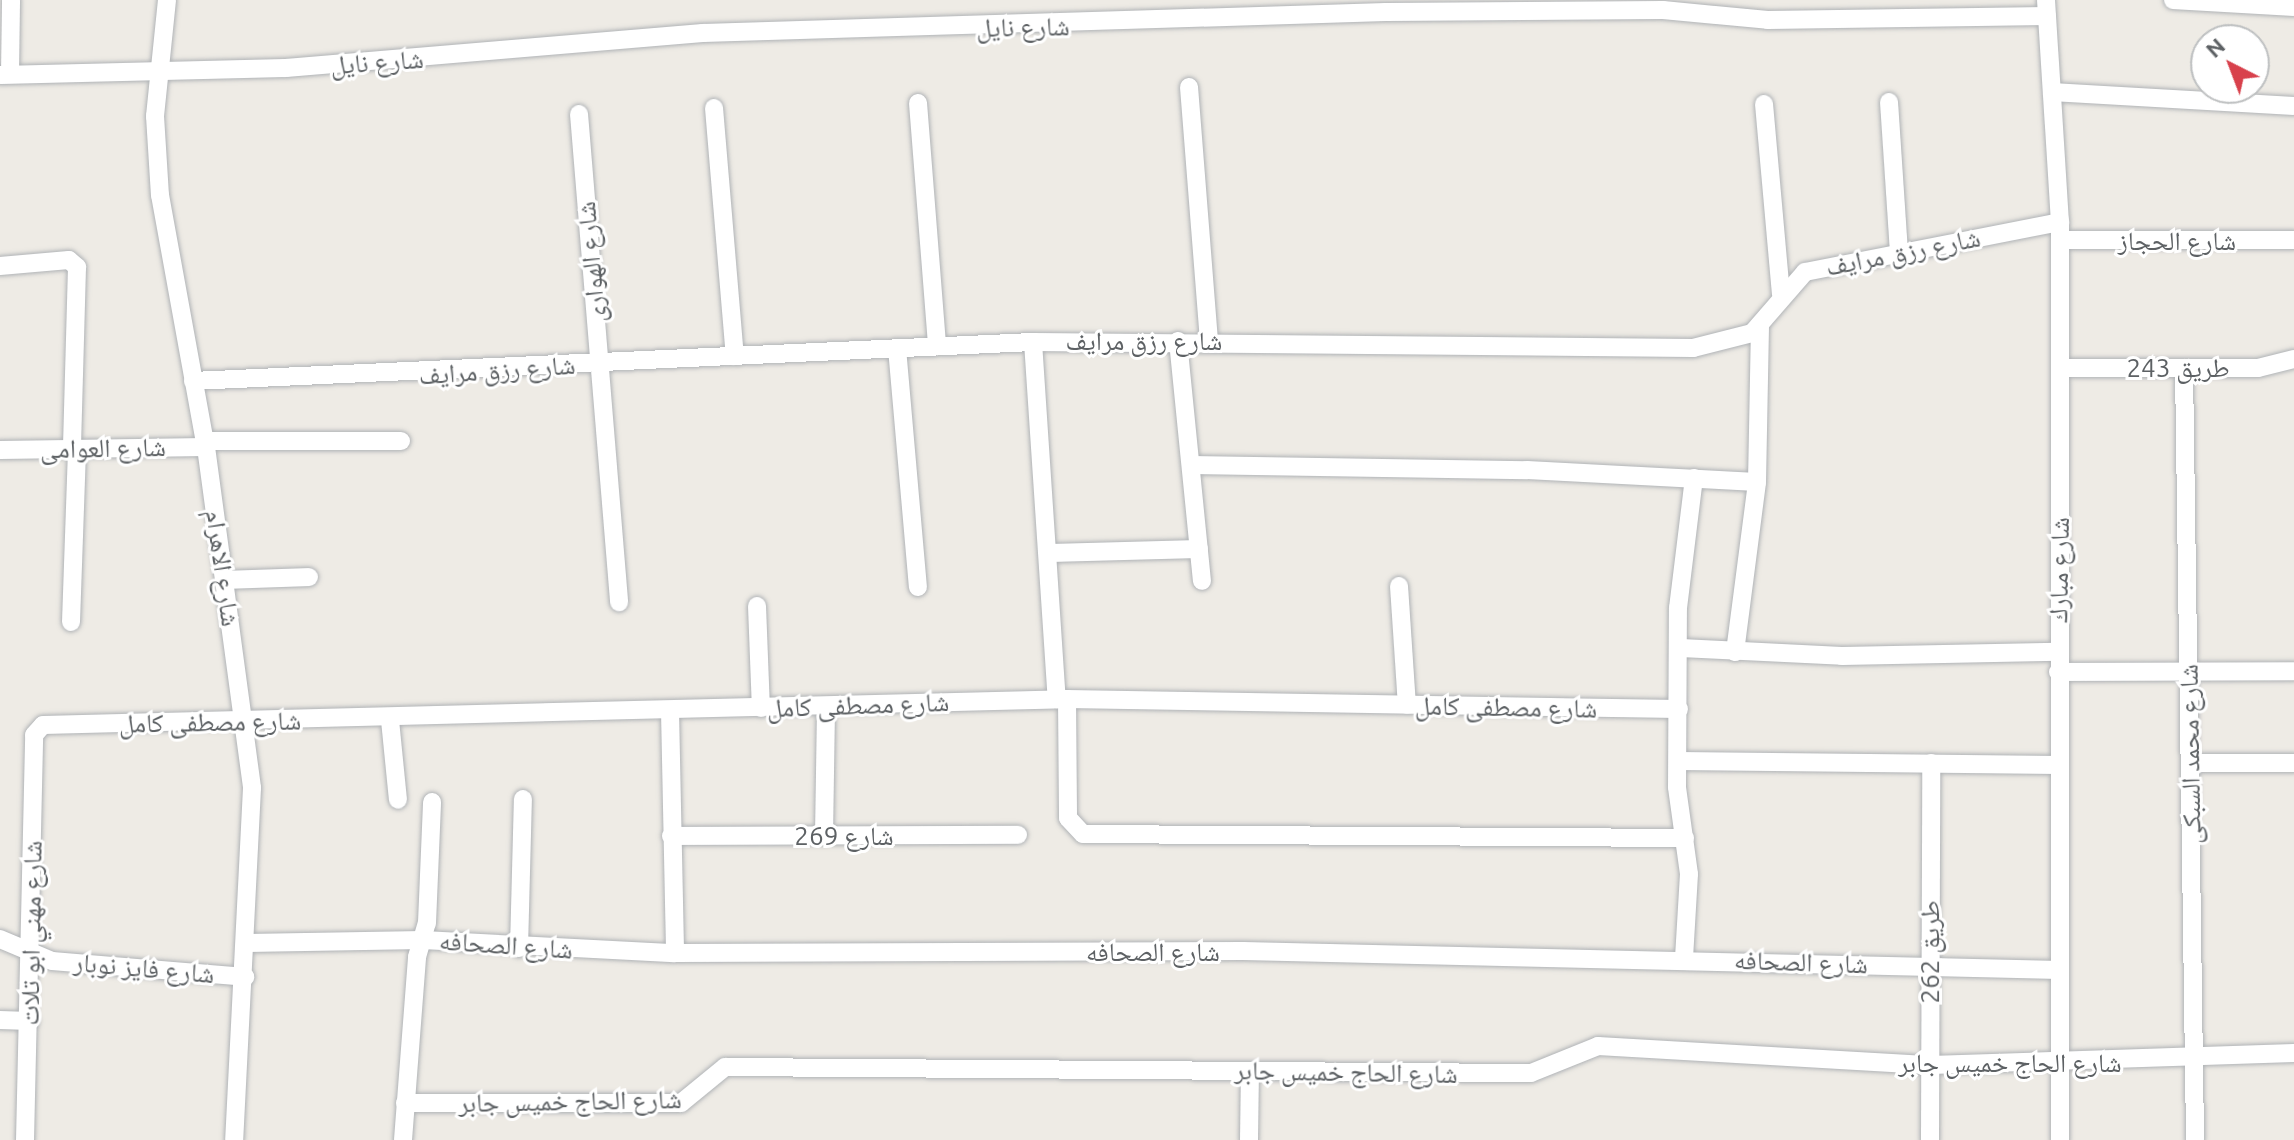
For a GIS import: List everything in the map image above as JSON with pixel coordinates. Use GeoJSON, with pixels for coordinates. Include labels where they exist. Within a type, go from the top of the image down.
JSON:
{"type":"FeatureCollection","features":[{"type":"Feature","properties":{"kind":"street"},"geometry":{"type":"LineString","coordinates":[[5,74],[11,0]]}},
{"type":"Feature","properties":{"kind":"street","name":"شارع الاهرام"},"geometry":{"type":"LineString","coordinates":[[167,0],[160,70],[160,195],[205,444],[252,788],[247,943],[234,1140]]}},
{"type":"Feature","properties":{"kind":"street"},"geometry":{"type":"LineString","coordinates":[[2173,0],[2294,7]]}},
{"type":"Feature","properties":{"kind":"street","name":"شارع نايل"},"geometry":{"type":"LineString","coordinates":[[5,74],[385,62],[703,33],[1386,12],[1663,10],[1768,20],[2046,8]]}},
{"type":"Feature","properties":{"kind":"street","name":"شارع مبارك"},"geometry":{"type":"LineString","coordinates":[[2046,8],[2060,231],[2060,1140]]}},
{"type":"Feature","properties":{"kind":"street"},"geometry":{"type":"LineString","coordinates":[[1189,87],[1209,341]]}},
{"type":"Feature","properties":{"kind":"street"},"geometry":{"type":"LineString","coordinates":[[2052,92],[2294,106]]}},
{"type":"Feature","properties":{"kind":"street"},"geometry":{"type":"LineString","coordinates":[[1889,102],[1899,251]]}},
{"type":"Feature","properties":{"kind":"street"},"geometry":{"type":"LineString","coordinates":[[918,103],[937,346]]}},
{"type":"Feature","properties":{"kind":"street"},"geometry":{"type":"LineString","coordinates":[[1764,104],[1781,294]]}},
{"type":"Feature","properties":{"kind":"street"},"geometry":{"type":"LineString","coordinates":[[714,108],[735,356]]}},
{"type":"Feature","properties":{"kind":"street","name":"شارع الهوارى"},"geometry":{"type":"LineString","coordinates":[[579,114],[619,602]]}},
{"type":"Feature","properties":{"kind":"street","name":"شارع رزق مرايف"},"geometry":{"type":"LineString","coordinates":[[193,381],[1033,342],[1209,341],[1693,348],[1735,342],[1760,325],[1781,294],[1805,272],[1899,251],[2060,231]]}},
{"type":"Feature","properties":{"kind":"street","name":"شارع الحجاز"},"geometry":{"type":"LineString","coordinates":[[2060,231],[2294,240]]}},
{"type":"Feature","properties":{"kind":"street"},"geometry":{"type":"LineString","coordinates":[[0,266],[69,260],[77,267],[71,622]]}},
{"type":"Feature","properties":{"kind":"street"},"geometry":{"type":"LineString","coordinates":[[1735,652],[1757,482],[1760,325]]}},
{"type":"Feature","properties":{"kind":"street"},"geometry":{"type":"LineString","coordinates":[[1178,341],[1202,581]]}},
{"type":"Feature","properties":{"kind":"street"},"geometry":{"type":"LineString","coordinates":[[1033,342],[1062,699],[1068,818],[1083,834],[1685,838]]}},
{"type":"Feature","properties":{"kind":"street"},"geometry":{"type":"LineString","coordinates":[[897,348],[918,587]]}},
{"type":"Feature","properties":{"kind":"street","name":"طريق 243"},"geometry":{"type":"LineString","coordinates":[[2061,368],[2258,368],[2294,359]]}},
{"type":"Feature","properties":{"kind":"street","name":"شارع محمد السبكى"},"geometry":{"type":"LineString","coordinates":[[2184,368],[2195,1140]]}},
{"type":"Feature","properties":{"kind":"street","name":"شارع العوامى"},"geometry":{"type":"LineString","coordinates":[[0,450],[401,441]]}},
{"type":"Feature","properties":{"kind":"street"},"geometry":{"type":"LineString","coordinates":[[1191,465],[1757,482]]}},
{"type":"Feature","properties":{"kind":"street"},"geometry":{"type":"LineString","coordinates":[[1684,958],[1685,838],[1678,761],[1681,648],[1678,608],[1694,478]]}},
{"type":"Feature","properties":{"kind":"street"},"geometry":{"type":"LineString","coordinates":[[1050,553],[1199,549]]}},
{"type":"Feature","properties":{"kind":"street"},"geometry":{"type":"LineString","coordinates":[[225,580],[309,577]]}},
{"type":"Feature","properties":{"kind":"street"},"geometry":{"type":"LineString","coordinates":[[1399,586],[1407,705]]}},
{"type":"Feature","properties":{"kind":"street"},"geometry":{"type":"LineString","coordinates":[[757,606],[761,708]]}},
{"type":"Feature","properties":{"kind":"street"},"geometry":{"type":"LineString","coordinates":[[1681,648],[1735,652],[2058,652]]}},
{"type":"Feature","properties":{"kind":"street"},"geometry":{"type":"LineString","coordinates":[[2058,672],[2294,671]]}},
{"type":"Feature","properties":{"kind":"street","name":"شارع مصطفى كامل"},"geometry":{"type":"LineString","coordinates":[[38,727],[245,720],[390,720],[1062,699],[1679,709]]}},
{"type":"Feature","properties":{"kind":"street"},"geometry":{"type":"LineString","coordinates":[[824,836],[826,706]]}},
{"type":"Feature","properties":{"kind":"street"},"geometry":{"type":"LineString","coordinates":[[670,711],[675,953]]}},
{"type":"Feature","properties":{"kind":"street"},"geometry":{"type":"LineString","coordinates":[[390,720],[398,800]]}},
{"type":"Feature","properties":{"kind":"street","name":"شارع مهني ابو تلات"},"geometry":{"type":"LineString","coordinates":[[25,1140],[38,727]]}},
{"type":"Feature","properties":{"kind":"street"},"geometry":{"type":"LineString","coordinates":[[1678,761],[2059,765]]}},
{"type":"Feature","properties":{"kind":"street","name":"طريق 262"},"geometry":{"type":"LineString","coordinates":[[1930,1140],[1931,763]]}},
{"type":"Feature","properties":{"kind":"street"},"geometry":{"type":"LineString","coordinates":[[2190,763],[2294,763]]}},
{"type":"Feature","properties":{"kind":"street"},"geometry":{"type":"LineString","coordinates":[[519,948],[523,799]]}},
{"type":"Feature","properties":{"kind":"street"},"geometry":{"type":"LineString","coordinates":[[403,1140],[423,940],[432,802]]}},
{"type":"Feature","properties":{"kind":"street","name":"شارع 269"},"geometry":{"type":"LineString","coordinates":[[671,836],[1018,835]]}},
{"type":"Feature","properties":{"kind":"street","name":"شارع فايز نوبار"},"geometry":{"type":"LineString","coordinates":[[0,939],[32,953],[245,977]]}},
{"type":"Feature","properties":{"kind":"street","name":"شارع الصحافه"},"geometry":{"type":"LineString","coordinates":[[247,943],[423,940],[519,948],[675,953],[1684,958],[2060,970]]}},
{"type":"Feature","properties":{"kind":"street"},"geometry":{"type":"LineString","coordinates":[[0,1020],[30,1021]]}},
{"type":"Feature","properties":{"kind":"street","name":"شارع الحاج خميس جابر"},"geometry":{"type":"LineString","coordinates":[[405,1103],[681,1103],[725,1067],[1531,1073],[1598,1046],[1930,1065],[2060,1065],[2294,1053]]}},
{"type":"Feature","properties":{"kind":"street"},"geometry":{"type":"LineString","coordinates":[[1249,1140],[1250,1071]]}}]}
